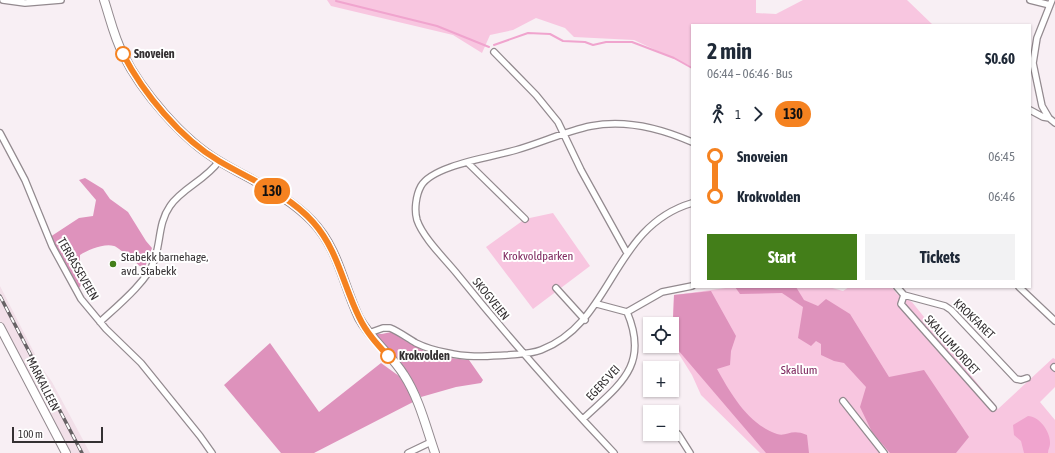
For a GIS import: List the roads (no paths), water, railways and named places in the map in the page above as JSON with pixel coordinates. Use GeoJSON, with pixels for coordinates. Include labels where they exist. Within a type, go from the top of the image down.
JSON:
{"type":"FeatureCollection","features":[{"type":"Feature","properties":{"kind":"main road"},"geometry":{"type":"LineString","coordinates":[[104,0],[118,44],[133,72],[185,135],[202,150],[219,161],[282,196],[298,207],[313,222],[326,239],[335,255],[357,313],[368,333],[397,366],[408,382],[417,400],[435,453]]}},
{"type":"Feature","properties":{"kind":"main road","name":"MARKALLEEN"},"geometry":{"type":"LineString","coordinates":[[0,327],[66,453]]}},
{"type":"Feature","properties":{"kind":"street"},"geometry":{"type":"LineString","coordinates":[[3,0],[25,3],[61,0]]}},
{"type":"Feature","properties":{"kind":"street"},"geometry":{"type":"LineString","coordinates":[[1030,0],[1051,3],[1037,38],[1032,63],[1042,106],[1049,118],[1055,123]]}},
{"type":"Feature","properties":{"kind":"street"},"geometry":{"type":"LineString","coordinates":[[494,52],[536,95],[558,122],[627,253]]}},
{"type":"Feature","properties":{"kind":"street"},"geometry":{"type":"LineString","coordinates":[[1031,111],[1043,117],[1049,118]]}},
{"type":"Feature","properties":{"kind":"street","name":"SKOGVEIEN"},"geometry":{"type":"LineString","coordinates":[[614,453],[512,342],[435,247],[417,221],[417,198],[421,185],[442,169],[517,150],[590,126],[621,124],[659,129],[691,142]]}},
{"type":"Feature","properties":{"kind":"street","name":"TERRASSEVEIEN"},"geometry":{"type":"LineString","coordinates":[[0,133],[12,152],[40,220],[66,274],[81,299],[100,322],[141,363],[212,453]]}},
{"type":"Feature","properties":{"kind":"street"},"geometry":{"type":"LineString","coordinates":[[100,322],[149,272],[156,257],[163,220],[171,204],[212,170],[219,161]]}},
{"type":"Feature","properties":{"kind":"street"},"geometry":{"type":"LineString","coordinates":[[468,163],[525,219]]}},
{"type":"Feature","properties":{"kind":"street"},"geometry":{"type":"LineString","coordinates":[[368,333],[383,328],[390,328],[428,348],[458,356],[524,354],[541,350],[563,339],[576,330],[585,320],[597,304],[627,253],[650,227],[674,211],[691,203]]}},
{"type":"Feature","properties":{"kind":"street"},"geometry":{"type":"LineString","coordinates":[[597,304],[627,312],[662,292],[691,286]]}},
{"type":"Feature","properties":{"kind":"street"},"geometry":{"type":"LineString","coordinates":[[556,288],[585,320]]}},
{"type":"Feature","properties":{"kind":"street"},"geometry":{"type":"LineString","coordinates":[[898,288],[904,295]]}},
{"type":"Feature","properties":{"kind":"street"},"geometry":{"type":"LineString","coordinates":[[1020,288],[1055,321]]}},
{"type":"Feature","properties":{"kind":"street","name":"KROKFARET"},"geometry":{"type":"LineString","coordinates":[[904,295],[945,306],[958,317],[1016,379],[1021,380],[1027,378]]}},
{"type":"Feature","properties":{"kind":"street","name":"SKALLUMJORDET"},"geometry":{"type":"LineString","coordinates":[[904,295],[901,304],[993,408]]}},
{"type":"Feature","properties":{"kind":"street","name":"EGERS VEI"},"geometry":{"type":"LineString","coordinates":[[583,419],[621,383],[632,364],[634,337],[627,312]]}},
{"type":"Feature","properties":{"kind":"street"},"geometry":{"type":"LineString","coordinates":[[843,401],[884,453]]}},
{"type":"Feature","properties":{"kind":"street"},"geometry":{"type":"LineString","coordinates":[[679,436],[690,453]]}},
{"type":"Feature","properties":{"kind":"street"},"geometry":{"type":"LineString","coordinates":[[408,453],[431,442]]}},
{"type":"Feature","properties":{"kind":"waterway"},"geometry":{"type":"LineString","coordinates":[[336,1],[437,26],[489,47]]}},
{"type":"Feature","properties":{"kind":"waterway"},"geometry":{"type":"LineString","coordinates":[[494,45],[528,33],[550,34],[563,41],[585,42],[593,45],[606,42],[632,42],[674,58],[691,67]]}},
{"type":"Feature","properties":{"kind":"railway"},"geometry":{"type":"LineString","coordinates":[[0,296],[82,453]]}},
{"type":"Feature","properties":{"kind":"place","name":"Snoveien"},"geometry":{"type":"Point","coordinates":[123,54]}},
{"type":"Feature","properties":{"kind":"place","name":"Stabekk barnehage, avd. Stabekk"},"geometry":{"type":"Point","coordinates":[113,264]}},
{"type":"Feature","properties":{"kind":"place","name":"Krokvolden"},"geometry":{"type":"Point","coordinates":[388,356]}},
{"type":"Feature","properties":{"kind":"park label","name":"Krokvoldparken"},"geometry":{"type":"Point","coordinates":[538,256]}},
{"type":"Feature","properties":{"kind":"park label","name":"Skallum"},"geometry":{"type":"Point","coordinates":[799,370]}}]}
